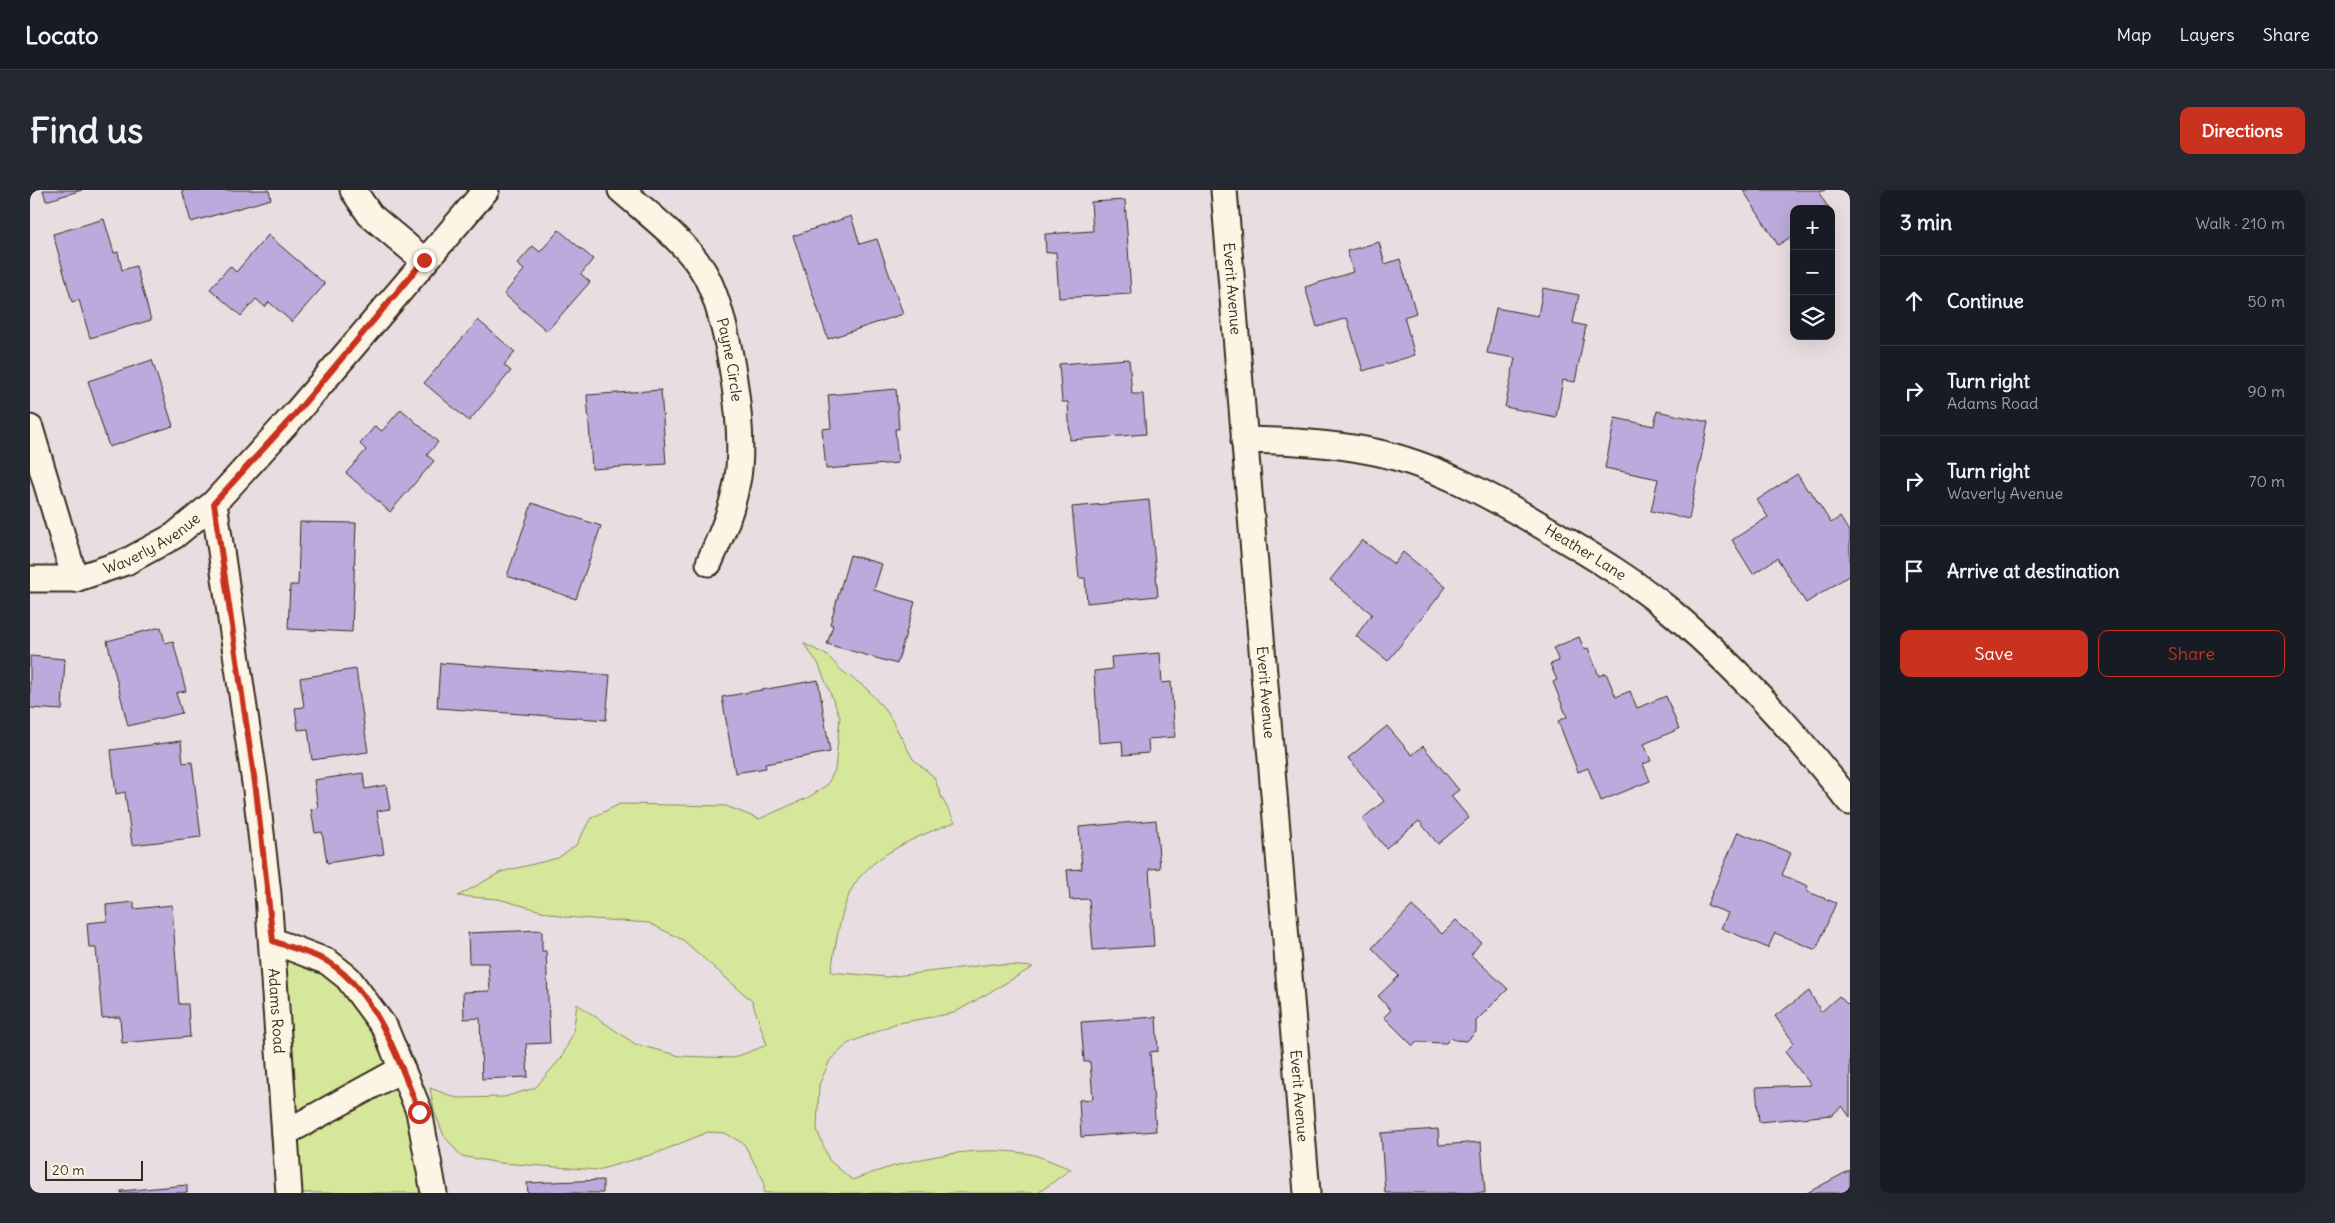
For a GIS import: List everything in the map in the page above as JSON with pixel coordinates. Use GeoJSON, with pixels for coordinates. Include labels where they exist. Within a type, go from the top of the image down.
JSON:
{"type":"FeatureCollection","features":[{"type":"Feature","properties":{"kind":"street"},"geometry":{"type":"LineString","coordinates":[[353,190],[370,215],[424,260]]}},
{"type":"Feature","properties":{"kind":"street","name":"Waverly Avenue"},"geometry":{"type":"LineString","coordinates":[[30,579],[75,579],[126,562],[174,536],[214,503],[296,413],[424,260],[486,190]]}},
{"type":"Feature","properties":{"kind":"street","name":"Payne Circle"},"geometry":{"type":"LineString","coordinates":[[621,190],[675,237],[706,274],[719,308],[739,419],[738,475],[728,521],[709,563]]}},
{"type":"Feature","properties":{"kind":"street","name":"Everit Avenue"},"geometry":{"type":"LineString","coordinates":[[1224,190],[1307,1193]]}},
{"type":"Feature","properties":{"kind":"street"},"geometry":{"type":"LineString","coordinates":[[30,428],[75,579]]}},
{"type":"Feature","properties":{"kind":"street","name":"Heather Lane"},"geometry":{"type":"LineString","coordinates":[[1244,440],[1320,444],[1376,452],[1446,476],[1492,497],[1593,557],[1618,572],[1669,610],[1747,683],[1850,802]]}},
{"type":"Feature","properties":{"kind":"street","name":"Adams Road"},"geometry":{"type":"LineString","coordinates":[[214,503],[256,790],[273,941],[289,1193]]}},
{"type":"Feature","properties":{"kind":"street"},"geometry":{"type":"LineString","coordinates":[[273,941],[328,962],[348,978],[386,1028],[419,1112],[434,1193]]}},
{"type":"Feature","properties":{"kind":"street"},"geometry":{"type":"LineString","coordinates":[[285,1134],[402,1069]]}},
{"type":"Feature","properties":{"kind":"green space"},"geometry":{"type":"Polygon","coordinates":[[[803,643],[828,656],[842,671],[866,688],[888,713],[913,759],[934,777],[942,798],[955,822],[909,841],[893,850],[866,870],[855,883],[842,915],[831,972],[887,977],[992,964],[1033,967],[954,1013],[894,1024],[849,1043],[830,1060],[819,1085],[817,1130],[829,1160],[852,1180],[894,1166],[937,1156],[981,1151],[1030,1154],[1071,1169],[1038,1193],[764,1193],[764,1181],[744,1144],[725,1133],[708,1132],[657,1153],[598,1170],[500,1163],[461,1156],[444,1136],[434,1111],[430,1088],[457,1098],[504,1097],[535,1088],[562,1057],[573,1033],[577,1004],[635,1044],[680,1056],[733,1058],[767,1045],[752,1001],[683,940],[649,923],[564,917],[498,899],[458,896],[501,872],[558,858],[576,845],[591,818],[620,804],[726,806],[759,819],[809,797],[827,785],[835,770],[840,717],[818,663],[803,643]]]}},
{"type":"Feature","properties":{"kind":"green space"},"geometry":{"type":"Polygon","coordinates":[[[281,952],[334,974],[380,1033],[411,1112],[426,1193],[295,1193],[281,952]]]}},
{"type":"Feature","properties":{"kind":"building"},"geometry":{"type":"Polygon","coordinates":[[[43,190],[82,190],[46,201],[43,190]]]}},
{"type":"Feature","properties":{"kind":"building"},"geometry":{"type":"Polygon","coordinates":[[[182,190],[269,190],[271,199],[191,222],[182,190]]]}},
{"type":"Feature","properties":{"kind":"building"},"geometry":{"type":"Polygon","coordinates":[[[1743,190],[1825,190],[1819,193],[1826,205],[1790,205],[1790,238],[1778,245],[1743,190]]]}},
{"type":"Feature","properties":{"kind":"building"},"geometry":{"type":"Polygon","coordinates":[[[1125,200],[1131,294],[1059,298],[1056,252],[1046,253],[1045,234],[1093,231],[1091,202],[1125,200]]]}},
{"type":"Feature","properties":{"kind":"building"},"geometry":{"type":"Polygon","coordinates":[[[851,216],[860,244],[877,239],[903,314],[828,339],[793,236],[851,216]]]}},
{"type":"Feature","properties":{"kind":"building"},"geometry":{"type":"Polygon","coordinates":[[[104,219],[114,253],[118,252],[122,270],[136,266],[151,320],[90,338],[79,300],[72,302],[53,234],[104,219]]]}},
{"type":"Feature","properties":{"kind":"building"},"geometry":{"type":"Polygon","coordinates":[[[559,230],[593,259],[581,274],[590,282],[547,331],[504,294],[524,270],[517,264],[533,246],[540,252],[559,230]]]}},
{"type":"Feature","properties":{"kind":"building"},"geometry":{"type":"Polygon","coordinates":[[[268,235],[325,284],[292,322],[269,302],[265,307],[256,299],[241,316],[210,289],[230,266],[236,272],[268,235]]]}},
{"type":"Feature","properties":{"kind":"building"},"geometry":{"type":"Polygon","coordinates":[[[1379,242],[1385,264],[1400,259],[1416,313],[1404,317],[1415,355],[1363,371],[1347,318],[1317,327],[1305,287],[1353,272],[1347,251],[1379,242]]]}},
{"type":"Feature","properties":{"kind":"building"},"geometry":{"type":"Polygon","coordinates":[[[1543,288],[1579,295],[1573,323],[1586,326],[1575,382],[1563,380],[1556,417],[1505,407],[1515,358],[1487,353],[1496,308],[1538,316],[1543,288]]]}},
{"type":"Feature","properties":{"kind":"building"},"geometry":{"type":"Polygon","coordinates":[[[478,320],[515,352],[504,365],[511,371],[469,421],[424,383],[478,320]]]}},
{"type":"Feature","properties":{"kind":"building"},"geometry":{"type":"Polygon","coordinates":[[[1129,359],[1132,394],[1143,394],[1146,434],[1070,440],[1068,402],[1062,402],[1059,364],[1129,359]]]}},
{"type":"Feature","properties":{"kind":"building"},"geometry":{"type":"Polygon","coordinates":[[[152,360],[173,426],[109,447],[88,381],[152,360]]]}},
{"type":"Feature","properties":{"kind":"building"},"geometry":{"type":"Polygon","coordinates":[[[896,389],[899,429],[895,429],[898,463],[826,469],[822,429],[831,428],[828,395],[896,389]]]}},
{"type":"Feature","properties":{"kind":"building"},"geometry":{"type":"Polygon","coordinates":[[[661,390],[666,464],[592,469],[587,395],[661,390]]]}},
{"type":"Feature","properties":{"kind":"building"},"geometry":{"type":"Polygon","coordinates":[[[401,409],[438,442],[427,455],[434,461],[390,512],[346,473],[366,450],[360,444],[375,426],[382,431],[401,409]]]}},
{"type":"Feature","properties":{"kind":"building"},"geometry":{"type":"Polygon","coordinates":[[[1657,411],[1708,422],[1689,519],[1651,511],[1658,479],[1605,468],[1615,418],[1654,426],[1657,411]]]}},
{"type":"Feature","properties":{"kind":"building"},"geometry":{"type":"Polygon","coordinates":[[[1797,474],[1808,491],[1810,490],[1831,523],[1840,517],[1850,533],[1850,575],[1806,603],[1777,558],[1753,574],[1732,540],[1768,517],[1757,500],[1797,474]]]}},
{"type":"Feature","properties":{"kind":"building"},"geometry":{"type":"Polygon","coordinates":[[[1149,500],[1158,596],[1087,603],[1085,578],[1079,578],[1072,507],[1149,500]]]}},
{"type":"Feature","properties":{"kind":"building"},"geometry":{"type":"Polygon","coordinates":[[[532,503],[601,526],[576,599],[507,576],[532,503]]]}},
{"type":"Feature","properties":{"kind":"building"},"geometry":{"type":"Polygon","coordinates":[[[300,522],[356,523],[352,632],[288,629],[290,585],[298,585],[300,522]]]}},
{"type":"Feature","properties":{"kind":"building"},"geometry":{"type":"Polygon","coordinates":[[[1362,540],[1394,564],[1403,552],[1446,587],[1388,661],[1356,636],[1372,614],[1330,580],[1362,540]]]}},
{"type":"Feature","properties":{"kind":"building"},"geometry":{"type":"Polygon","coordinates":[[[850,555],[882,564],[874,590],[915,602],[897,664],[827,644],[833,625],[830,624],[850,555]]]}},
{"type":"Feature","properties":{"kind":"building"},"geometry":{"type":"Polygon","coordinates":[[[161,627],[165,643],[173,641],[186,691],[176,693],[182,713],[128,726],[107,641],[161,627]]]}},
{"type":"Feature","properties":{"kind":"building"},"geometry":{"type":"Polygon","coordinates":[[[1579,637],[1584,649],[1588,648],[1599,676],[1606,673],[1616,697],[1630,691],[1637,708],[1666,696],[1679,729],[1644,744],[1651,761],[1643,764],[1650,781],[1601,801],[1588,768],[1578,772],[1558,721],[1567,717],[1553,682],[1557,680],[1550,664],[1559,661],[1553,648],[1579,637]]]}},
{"type":"Feature","properties":{"kind":"building"},"geometry":{"type":"Polygon","coordinates":[[[1160,653],[1162,683],[1171,682],[1175,737],[1148,739],[1149,753],[1123,755],[1122,741],[1099,743],[1094,671],[1112,669],[1111,657],[1160,653]]]}},
{"type":"Feature","properties":{"kind":"building"},"geometry":{"type":"Polygon","coordinates":[[[30,656],[65,659],[62,710],[30,708],[30,656]]]}},
{"type":"Feature","properties":{"kind":"building"},"geometry":{"type":"Polygon","coordinates":[[[440,663],[610,675],[606,720],[437,708],[440,663]]]}},
{"type":"Feature","properties":{"kind":"building"},"geometry":{"type":"Polygon","coordinates":[[[356,669],[368,752],[312,760],[308,729],[298,730],[295,708],[304,707],[300,678],[356,669]]]}},
{"type":"Feature","properties":{"kind":"building"},"geometry":{"type":"Polygon","coordinates":[[[818,680],[830,752],[765,764],[766,768],[735,773],[722,697],[818,680]]]}},
{"type":"Feature","properties":{"kind":"building"},"geometry":{"type":"Polygon","coordinates":[[[1387,726],[1412,755],[1423,746],[1459,790],[1451,796],[1469,818],[1438,844],[1419,821],[1386,848],[1362,819],[1384,801],[1348,758],[1387,726]]]}},
{"type":"Feature","properties":{"kind":"building"},"geometry":{"type":"Polygon","coordinates":[[[181,741],[183,763],[192,762],[201,837],[132,845],[125,792],[116,794],[111,750],[181,741]]]}},
{"type":"Feature","properties":{"kind":"building"},"geometry":{"type":"Polygon","coordinates":[[[363,773],[365,789],[386,785],[390,809],[377,811],[384,854],[327,863],[322,832],[315,833],[311,809],[318,808],[314,780],[363,773]]]}},
{"type":"Feature","properties":{"kind":"building"},"geometry":{"type":"Polygon","coordinates":[[[1156,820],[1160,868],[1149,869],[1154,946],[1093,950],[1089,899],[1070,900],[1067,870],[1082,869],[1079,827],[1156,820]]]}},
{"type":"Feature","properties":{"kind":"building"},"geometry":{"type":"Polygon","coordinates":[[[1738,832],[1791,853],[1782,875],[1808,886],[1806,891],[1836,903],[1816,950],[1775,933],[1768,948],[1721,928],[1728,913],[1707,905],[1738,832]]]}},
{"type":"Feature","properties":{"kind":"building"},"geometry":{"type":"Polygon","coordinates":[[[134,902],[134,909],[172,905],[179,1004],[188,1004],[190,1037],[122,1043],[120,1017],[102,1018],[96,948],[89,948],[87,923],[107,921],[106,905],[134,902]]]}},
{"type":"Feature","properties":{"kind":"building"},"geometry":{"type":"Polygon","coordinates":[[[1412,906],[1442,934],[1456,920],[1481,942],[1471,955],[1508,989],[1476,1021],[1476,1032],[1467,1041],[1451,1038],[1446,1043],[1417,1042],[1413,1046],[1384,1017],[1391,1010],[1378,996],[1399,976],[1372,948],[1412,906]]]}},
{"type":"Feature","properties":{"kind":"building"},"geometry":{"type":"Polygon","coordinates":[[[542,930],[542,951],[546,951],[550,1043],[526,1044],[528,1077],[482,1079],[480,1018],[464,1019],[463,992],[490,991],[488,963],[469,963],[468,933],[542,930]]]}},
{"type":"Feature","properties":{"kind":"building"},"geometry":{"type":"Polygon","coordinates":[[[1809,991],[1821,1012],[1839,996],[1848,1005],[1850,1004],[1850,1117],[1842,1106],[1832,1115],[1759,1122],[1756,1087],[1811,1085],[1785,1052],[1794,1043],[1775,1016],[1809,991]]]}},
{"type":"Feature","properties":{"kind":"building"},"geometry":{"type":"Polygon","coordinates":[[[1156,1017],[1158,1051],[1150,1052],[1156,1131],[1081,1137],[1079,1100],[1093,1099],[1090,1062],[1084,1062],[1081,1022],[1156,1017]]]}},
{"type":"Feature","properties":{"kind":"building"},"geometry":{"type":"Polygon","coordinates":[[[1438,1129],[1439,1145],[1481,1142],[1485,1193],[1385,1193],[1381,1133],[1438,1129]]]}},
{"type":"Feature","properties":{"kind":"building"},"geometry":{"type":"Polygon","coordinates":[[[1850,1170],[1850,1193],[1807,1193],[1850,1170]]]}},
{"type":"Feature","properties":{"kind":"building"},"geometry":{"type":"Polygon","coordinates":[[[603,1180],[603,1193],[528,1193],[527,1183],[603,1180]]]}},
{"type":"Feature","properties":{"kind":"building"},"geometry":{"type":"Polygon","coordinates":[[[187,1185],[187,1193],[121,1193],[121,1191],[187,1185]]]}},
{"type":"Feature","properties":{"kind":"route"},"geometry":{"type":"LineString","coordinates":[[419,1112],[386,1028],[348,978],[328,962],[273,941],[256,790],[214,503],[296,413],[424,260]]}}]}
